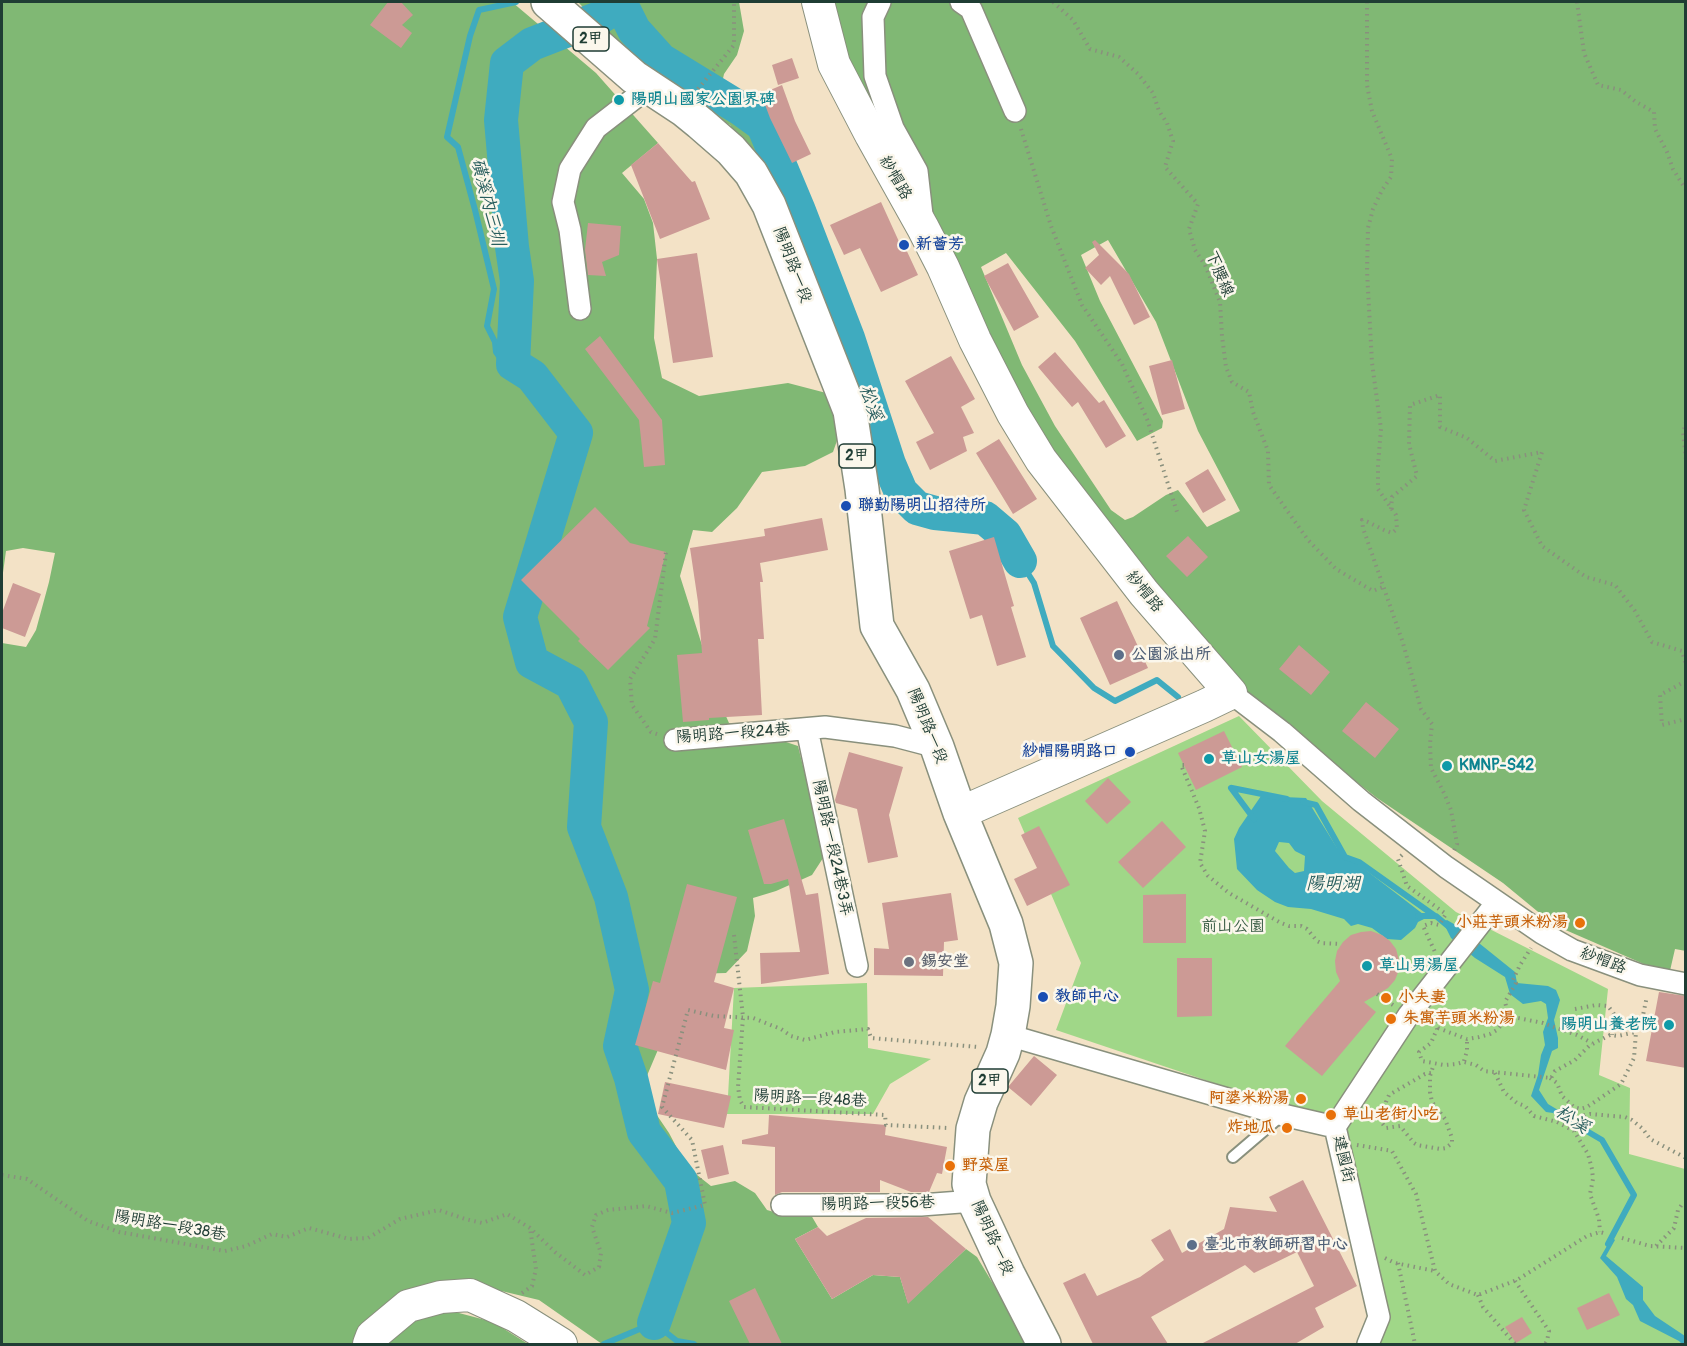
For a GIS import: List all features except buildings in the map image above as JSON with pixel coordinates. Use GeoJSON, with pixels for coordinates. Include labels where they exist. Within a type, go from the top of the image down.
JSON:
{"type":"FeatureCollection","features":[{"type":"Feature","properties":{"kind":"main road","name":"2甲"},"geometry":{"type":"LineString","coordinates":[[548,2],[641,82]]}},
{"type":"Feature","properties":{"kind":"main road","name":"陽明路一段"},"geometry":{"type":"LineString","coordinates":[[641,82],[700,123],[731,150],[751,173],[769,205],[850,411],[862,489],[877,626],[913,690],[937,747],[960,813],[1006,924],[1016,963],[1013,1006],[998,1041],[1003,1053],[981,1102],[973,1129],[969,1184],[974,1201],[1008,1274],[1044,1344]]}},
{"type":"Feature","properties":{"kind":"street","name":"紗帽路"},"geometry":{"type":"LineString","coordinates":[[818,2],[834,63],[943,267],[980,351],[1013,414],[1041,460],[1144,593],[1231,693],[1282,732],[1361,801],[1446,867],[1542,933],[1572,950],[1651,978],[1686,984]]}},
{"type":"Feature","properties":{"kind":"street"},"geometry":{"type":"LineString","coordinates":[[880,2],[873,16],[875,76],[893,128],[917,171],[923,228]]}},
{"type":"Feature","properties":{"kind":"street"},"geometry":{"type":"LineString","coordinates":[[961,2],[971,9],[1016,111]]}},
{"type":"Feature","properties":{"kind":"street"},"geometry":{"type":"LineString","coordinates":[[580,309],[570,230],[563,202],[570,169],[596,128],[641,82]]}},
{"type":"Feature","properties":{"kind":"street"},"geometry":{"type":"LineString","coordinates":[[960,813],[1231,693]]}},
{"type":"Feature","properties":{"kind":"street","name":"陽明路一段24巷"},"geometry":{"type":"LineString","coordinates":[[675,740],[825,727],[895,736],[937,747]]}},
{"type":"Feature","properties":{"kind":"street","name":"陽明路一段24巷3弄"},"geometry":{"type":"LineString","coordinates":[[807,729],[857,966]]}},
{"type":"Feature","properties":{"kind":"street"},"geometry":{"type":"LineString","coordinates":[[1337,1135],[1408,1016],[1497,902]]}},
{"type":"Feature","properties":{"kind":"street","name":"建國街"},"geometry":{"type":"LineString","coordinates":[[998,1041],[1283,1115],[1337,1135],[1379,1317],[1368,1344]]}},
{"type":"Feature","properties":{"kind":"street","name":"陽明路一段56巷"},"geometry":{"type":"LineString","coordinates":[[782,1205],[921,1205],[974,1201]]}},
{"type":"Feature","properties":{"kind":"street"},"geometry":{"type":"LineString","coordinates":[[369,1344],[372,1336],[408,1306],[441,1297],[470,1295],[517,1306],[561,1344]]}},
{"type":"Feature","properties":{"kind":"lane"},"geometry":{"type":"LineString","coordinates":[[1233,1157],[1283,1115]]}},
{"type":"Feature","properties":{"kind":"path"},"geometry":{"type":"LineString","coordinates":[[697,90],[734,45],[734,2]]}},
{"type":"Feature","properties":{"kind":"path","name":"下腰線"},"geometry":{"type":"LineString","coordinates":[[1053,2],[1073,20],[1090,49],[1119,57],[1138,74],[1153,93],[1167,123],[1173,141],[1165,167],[1198,204],[1189,229],[1195,250],[1205,265],[1220,302],[1226,367],[1232,382],[1249,392],[1252,412],[1269,451],[1269,485],[1308,540],[1336,569],[1373,591],[1383,587]]}},
{"type":"Feature","properties":{"kind":"path"},"geometry":{"type":"LineString","coordinates":[[1367,2],[1367,85],[1372,111],[1392,159],[1391,177],[1373,209],[1368,228],[1366,271],[1372,363],[1381,429],[1378,489],[1396,515],[1397,529],[1392,533],[1384,531],[1362,520],[1403,643],[1421,709],[1432,724],[1431,768],[1451,810],[1457,844],[1446,867]]}},
{"type":"Feature","properties":{"kind":"path"},"geometry":{"type":"LineString","coordinates":[[1577,2],[1584,52],[1598,85],[1621,90],[1654,112],[1655,129],[1673,170],[1686,190]]}},
{"type":"Feature","properties":{"kind":"path"},"geometry":{"type":"LineString","coordinates":[[1016,111],[1051,226],[1082,305],[1122,364],[1147,419],[1178,515]]}},
{"type":"Feature","properties":{"kind":"path"},"geometry":{"type":"LineString","coordinates":[[1392,510],[1392,497],[1417,476],[1409,444],[1410,405],[1440,395],[1440,427],[1467,438],[1495,461],[1542,452],[1524,510],[1542,546],[1586,577],[1615,585],[1635,610],[1652,642],[1682,651],[1686,665]]}},
{"type":"Feature","properties":{"kind":"path"},"geometry":{"type":"LineString","coordinates":[[1686,422],[1683,432],[1686,460]]}},
{"type":"Feature","properties":{"kind":"path","name":"陽明路一段24巷"},"geometry":{"type":"LineString","coordinates":[[666,552],[655,639],[630,679],[633,705],[651,732],[675,740]]}},
{"type":"Feature","properties":{"kind":"path"},"geometry":{"type":"LineString","coordinates":[[1686,681],[1660,695],[1662,724],[1686,719]]}},
{"type":"Feature","properties":{"kind":"path"},"geometry":{"type":"LineString","coordinates":[[1184,765],[1181,765],[1199,808],[1205,831],[1200,863],[1208,876],[1229,893],[1281,923],[1307,929],[1321,943],[1341,944]]}},
{"type":"Feature","properties":{"kind":"path"},"geometry":{"type":"LineString","coordinates":[[1414,842],[1398,859],[1407,886],[1446,914],[1439,925],[1431,923],[1424,926],[1431,942]]}},
{"type":"Feature","properties":{"kind":"path"},"geometry":{"type":"LineString","coordinates":[[1509,1017],[1505,1002],[1516,983],[1514,980],[1520,965],[1542,933]]}},
{"type":"Feature","properties":{"kind":"path"},"geometry":{"type":"LineString","coordinates":[[734,935],[743,1017]]}},
{"type":"Feature","properties":{"kind":"path"},"geometry":{"type":"LineString","coordinates":[[1420,1002],[1435,1020],[1437,1027],[1431,1043],[1419,1052],[1422,1061],[1444,1065],[1464,1062],[1476,1065],[1484,1071],[1548,1078],[1557,1083],[1562,1096],[1574,1107],[1580,1109],[1587,1107],[1621,1084],[1634,1058],[1636,1032],[1642,1020],[1651,978]]}},
{"type":"Feature","properties":{"kind":"path"},"geometry":{"type":"LineString","coordinates":[[1575,1009],[1596,1005],[1608,1006],[1617,1018],[1612,1027],[1612,1035]]}},
{"type":"Feature","properties":{"kind":"path","name":"陽明路一段38巷"},"geometry":{"type":"LineString","coordinates":[[2,1175],[27,1179],[88,1221],[119,1232],[225,1251],[246,1246],[272,1234],[287,1237],[309,1228],[349,1239],[368,1238],[400,1219],[439,1210],[482,1223],[507,1214],[530,1228],[585,1275],[599,1267],[601,1253],[592,1227],[596,1215],[608,1210],[646,1206],[672,1213],[705,1205],[692,1140],[663,1107],[688,1010],[714,1016],[753,1018],[805,1040],[836,1032],[868,1029],[871,1038],[998,1041]]}},
{"type":"Feature","properties":{"kind":"path","name":"陽明路一段48巷"},"geometry":{"type":"LineString","coordinates":[[743,1017],[738,1087],[740,1100],[744,1107],[885,1115],[886,1125],[973,1129]]}},
{"type":"Feature","properties":{"kind":"path"},"geometry":{"type":"LineString","coordinates":[[1509,1017],[1543,1023],[1593,1044]]}},
{"type":"Feature","properties":{"kind":"path"},"geometry":{"type":"LineString","coordinates":[[1437,1027],[1467,1039],[1490,1034],[1509,1017]]}},
{"type":"Feature","properties":{"kind":"path"},"geometry":{"type":"LineString","coordinates":[[1548,1078],[1551,1078],[1555,1071],[1575,1060],[1593,1044],[1610,1035],[1618,1036],[1636,1032]]}},
{"type":"Feature","properties":{"kind":"path"},"geometry":{"type":"LineString","coordinates":[[1464,1062],[1467,1039]]}},
{"type":"Feature","properties":{"kind":"path"},"geometry":{"type":"LineString","coordinates":[[1431,1073],[1425,1074],[1389,1095],[1382,1123],[1386,1128],[1400,1126],[1413,1143],[1440,1149],[1452,1143],[1452,1138],[1444,1119],[1432,1102],[1431,1073],[1434,1064]]}},
{"type":"Feature","properties":{"kind":"path"},"geometry":{"type":"LineString","coordinates":[[1495,1073],[1504,1092],[1531,1111],[1534,1116],[1557,1122],[1574,1130],[1588,1154],[1593,1179],[1590,1194],[1599,1219],[1600,1232]]}},
{"type":"Feature","properties":{"kind":"path"},"geometry":{"type":"LineString","coordinates":[[1574,1130],[1585,1115],[1625,1117],[1643,1129],[1650,1138],[1686,1158]]}},
{"type":"Feature","properties":{"kind":"path"},"geometry":{"type":"LineString","coordinates":[[1337,1135],[1392,1151],[1416,1194],[1435,1271]]}},
{"type":"Feature","properties":{"kind":"path"},"geometry":{"type":"LineString","coordinates":[[1656,1246],[1674,1228],[1678,1210],[1686,1202]]}},
{"type":"Feature","properties":{"kind":"path"},"geometry":{"type":"LineString","coordinates":[[517,1306],[532,1286],[536,1269],[530,1228]]}},
{"type":"Feature","properties":{"kind":"path"},"geometry":{"type":"LineString","coordinates":[[1363,1247],[1398,1263],[1435,1271],[1449,1284],[1479,1295],[1515,1281],[1587,1236],[1600,1232],[1607,1234]]}},
{"type":"Feature","properties":{"kind":"path"},"geometry":{"type":"LineString","coordinates":[[1622,1238],[1656,1246],[1686,1248]]}},
{"type":"Feature","properties":{"kind":"path"},"geometry":{"type":"LineString","coordinates":[[1398,1263],[1415,1344]]}},
{"type":"Feature","properties":{"kind":"path"},"geometry":{"type":"LineString","coordinates":[[1515,1281],[1549,1331],[1545,1344]]}},
{"type":"Feature","properties":{"kind":"path"},"geometry":{"type":"LineString","coordinates":[[1479,1295],[1483,1307],[1515,1344]]}},
{"type":"Feature","properties":{"kind":"green space"},"geometry":{"type":"Polygon","coordinates":[[[2,2],[512,2],[596,73],[658,143],[622,173],[644,199],[653,223],[657,259],[654,338],[662,378],[699,396],[788,383],[834,395],[839,435],[833,452],[805,466],[762,472],[737,508],[712,532],[693,530],[680,576],[721,705],[729,723],[798,746],[825,855],[812,875],[776,891],[753,898],[755,916],[747,951],[726,973],[690,974],[646,1078],[650,1105],[669,1133],[687,1167],[711,1186],[735,1181],[755,1193],[767,1210],[788,1216],[811,1215],[818,1227],[795,1239],[832,1299],[873,1275],[900,1277],[908,1303],[966,1249],[977,1257],[1029,1344],[602,1344],[539,1300],[468,1283],[358,1344],[2,1344],[2,643],[26,647],[36,630],[55,553],[23,548],[6,551],[2,580],[2,2]]]}},
{"type":"Feature","properties":{"kind":"green space"},"geometry":{"type":"Polygon","coordinates":[[[578,2],[739,2],[744,31],[737,55],[724,74],[722,83],[753,106],[760,168],[747,155],[730,125],[713,116],[647,66],[602,27],[578,2]]]}},
{"type":"Feature","properties":{"kind":"green space"},"geometry":{"type":"Polygon","coordinates":[[[826,2],[1685,2],[1686,951],[1675,949],[1669,975],[1554,925],[1503,883],[1377,798],[1264,710],[1213,655],[1044,456],[855,90],[826,2]],[[1108,240],[1081,255],[1100,301],[1163,421],[1162,428],[1137,441],[1075,341],[1006,253],[981,267],[1022,365],[1055,426],[1111,510],[1125,520],[1178,490],[1207,527],[1240,511],[1198,431],[1156,322],[1108,240]]]}},
{"type":"Feature","properties":{"kind":"green space","name":"前山公園"},"geometry":{"type":"Polygon","coordinates":[[[1239,716],[1322,801],[1456,912],[1608,989],[1599,1075],[1630,1088],[1629,1154],[1685,1169],[1685,1344],[1372,1344],[1385,1300],[1342,1126],[1056,1030],[1081,963],[1018,818],[1239,716]]]}},
{"type":"Feature","properties":{"kind":"green space"},"geometry":{"type":"Polygon","coordinates":[[[867,983],[868,1048],[931,1059],[890,1084],[873,1114],[727,1114],[734,988],[867,983]]]}},
{"type":"Feature","properties":{"kind":"green space"},"geometry":{"type":"Polygon","coordinates":[[[442,1311],[493,1322],[528,1344],[384,1344],[422,1316],[442,1311]]]}},
{"type":"Feature","properties":{"kind":"water","name":"陽明湖"},"geometry":{"type":"Polygon","coordinates":[[[1261,796],[1306,798],[1337,848],[1423,914],[1424,919],[1418,922],[1415,928],[1401,940],[1387,939],[1372,928],[1358,924],[1351,926],[1344,919],[1311,909],[1288,907],[1275,902],[1257,890],[1237,869],[1234,839],[1261,796]],[[1279,842],[1275,851],[1295,873],[1304,871],[1305,856],[1295,851],[1289,843],[1279,842]]]}},
{"type":"Feature","properties":{"kind":"water"},"geometry":{"type":"Polygon","coordinates":[[[1447,920],[1515,972],[1517,983],[1548,986],[1556,990],[1560,1000],[1554,1020],[1558,1048],[1552,1051],[1539,1090],[1548,1104],[1578,1122],[1573,1127],[1553,1113],[1546,1112],[1531,1096],[1545,1045],[1543,1032],[1548,1018],[1546,1004],[1541,1001],[1523,1004],[1510,994],[1505,977],[1475,958],[1451,938],[1443,922],[1447,920]]]}},
{"type":"Feature","properties":{"kind":"water"},"geometry":{"type":"Polygon","coordinates":[[[1612,1237],[1615,1240],[1606,1256],[1643,1287],[1643,1300],[1655,1316],[1685,1336],[1685,1344],[1640,1321],[1633,1305],[1626,1299],[1617,1277],[1600,1258],[1612,1237]]]}},
{"type":"Feature","properties":{"kind":"waterway","name":"磺溪內三圳"},"geometry":{"type":"LineString","coordinates":[[513,364],[503,362],[496,352],[495,342],[487,326],[494,289],[458,147],[447,137],[470,36],[479,10],[516,2]]}},
{"type":"Feature","properties":{"kind":"waterway","name":"松溪"},"geometry":{"type":"LineString","coordinates":[[622,2],[634,30],[661,60],[763,125],[848,338],[889,464],[901,492],[917,508],[935,513],[985,518],[1005,535],[1020,561]]}},
{"type":"Feature","properties":{"kind":"waterway"},"geometry":{"type":"LineString","coordinates":[[621,4],[599,18],[532,44],[507,63],[501,120],[517,281],[513,364],[532,376],[576,433],[520,617],[532,662],[571,683],[591,722],[584,827],[611,897],[632,990],[620,1046],[631,1078],[644,1132],[681,1181],[689,1223],[654,1323]]}},
{"type":"Feature","properties":{"kind":"waterway","name":"松溪"},"geometry":{"type":"LineString","coordinates":[[1020,561],[1034,583],[1053,646],[1094,688],[1115,701],[1157,680],[1178,697]]}},
{"type":"Feature","properties":{"kind":"waterway","name":"松溪"},"geometry":{"type":"LineString","coordinates":[[1231,788],[1254,819]]}},
{"type":"Feature","properties":{"kind":"waterway","name":"松溪"},"geometry":{"type":"LineString","coordinates":[[1232,788],[1287,799]]}},
{"type":"Feature","properties":{"kind":"waterway","name":"松溪"},"geometry":{"type":"LineString","coordinates":[[1303,802],[1316,805],[1345,857],[1359,862],[1435,916]]}},
{"type":"Feature","properties":{"kind":"waterway","name":"松溪"},"geometry":{"type":"LineString","coordinates":[[1418,916],[1436,916],[1449,927]]}},
{"type":"Feature","properties":{"kind":"waterway","name":"松溪"},"geometry":{"type":"LineString","coordinates":[[1568,1120],[1602,1140],[1634,1195],[1608,1244]]}},
{"type":"Feature","properties":{"kind":"waterway"},"geometry":{"type":"LineString","coordinates":[[604,1344],[654,1323],[677,1341],[694,1344]]}},
{"type":"Feature","properties":{"kind":"place","name":"陽明山國家公園界碑"},"geometry":{"type":"Point","coordinates":[619,100]}},
{"type":"Feature","properties":{"kind":"place","name":"新薈芳"},"geometry":{"type":"Point","coordinates":[904,245]}},
{"type":"Feature","properties":{"kind":"place","name":"聯勤陽明山招待所"},"geometry":{"type":"Point","coordinates":[846,506]}},
{"type":"Feature","properties":{"kind":"place","name":"公園派出所"},"geometry":{"type":"Point","coordinates":[1119,655]}},
{"type":"Feature","properties":{"kind":"place","name":"紗帽陽明路口"},"geometry":{"type":"Point","coordinates":[1130,752]}},
{"type":"Feature","properties":{"kind":"place","name":"草山女湯屋"},"geometry":{"type":"Point","coordinates":[1209,759]}},
{"type":"Feature","properties":{"kind":"place","name":"KMNP-S42"},"geometry":{"type":"Point","coordinates":[1447,766]}},
{"type":"Feature","properties":{"kind":"place","name":"小莊芋頭米粉湯"},"geometry":{"type":"Point","coordinates":[1580,923]}},
{"type":"Feature","properties":{"kind":"place","name":"錫安堂"},"geometry":{"type":"Point","coordinates":[909,962]}},
{"type":"Feature","properties":{"kind":"place","name":"草山男湯屋"},"geometry":{"type":"Point","coordinates":[1367,966]}},
{"type":"Feature","properties":{"kind":"place","name":"教師中心"},"geometry":{"type":"Point","coordinates":[1043,997]}},
{"type":"Feature","properties":{"kind":"place","name":"小夫妻"},"geometry":{"type":"Point","coordinates":[1386,998]}},
{"type":"Feature","properties":{"kind":"place","name":"朱寓芋頭米粉湯"},"geometry":{"type":"Point","coordinates":[1391,1019]}},
{"type":"Feature","properties":{"kind":"place","name":"陽明山養老院"},"geometry":{"type":"Point","coordinates":[1669,1025]}},
{"type":"Feature","properties":{"kind":"place","name":"阿婆米粉湯"},"geometry":{"type":"Point","coordinates":[1301,1099]}},
{"type":"Feature","properties":{"kind":"place","name":"草山老街小吃"},"geometry":{"type":"Point","coordinates":[1331,1115]}},
{"type":"Feature","properties":{"kind":"place","name":"炸地瓜"},"geometry":{"type":"Point","coordinates":[1287,1128]}},
{"type":"Feature","properties":{"kind":"place","name":"野菜屋"},"geometry":{"type":"Point","coordinates":[950,1166]}},
{"type":"Feature","properties":{"kind":"place","name":"臺北市教師研習中心"},"geometry":{"type":"Point","coordinates":[1192,1245]}}]}
